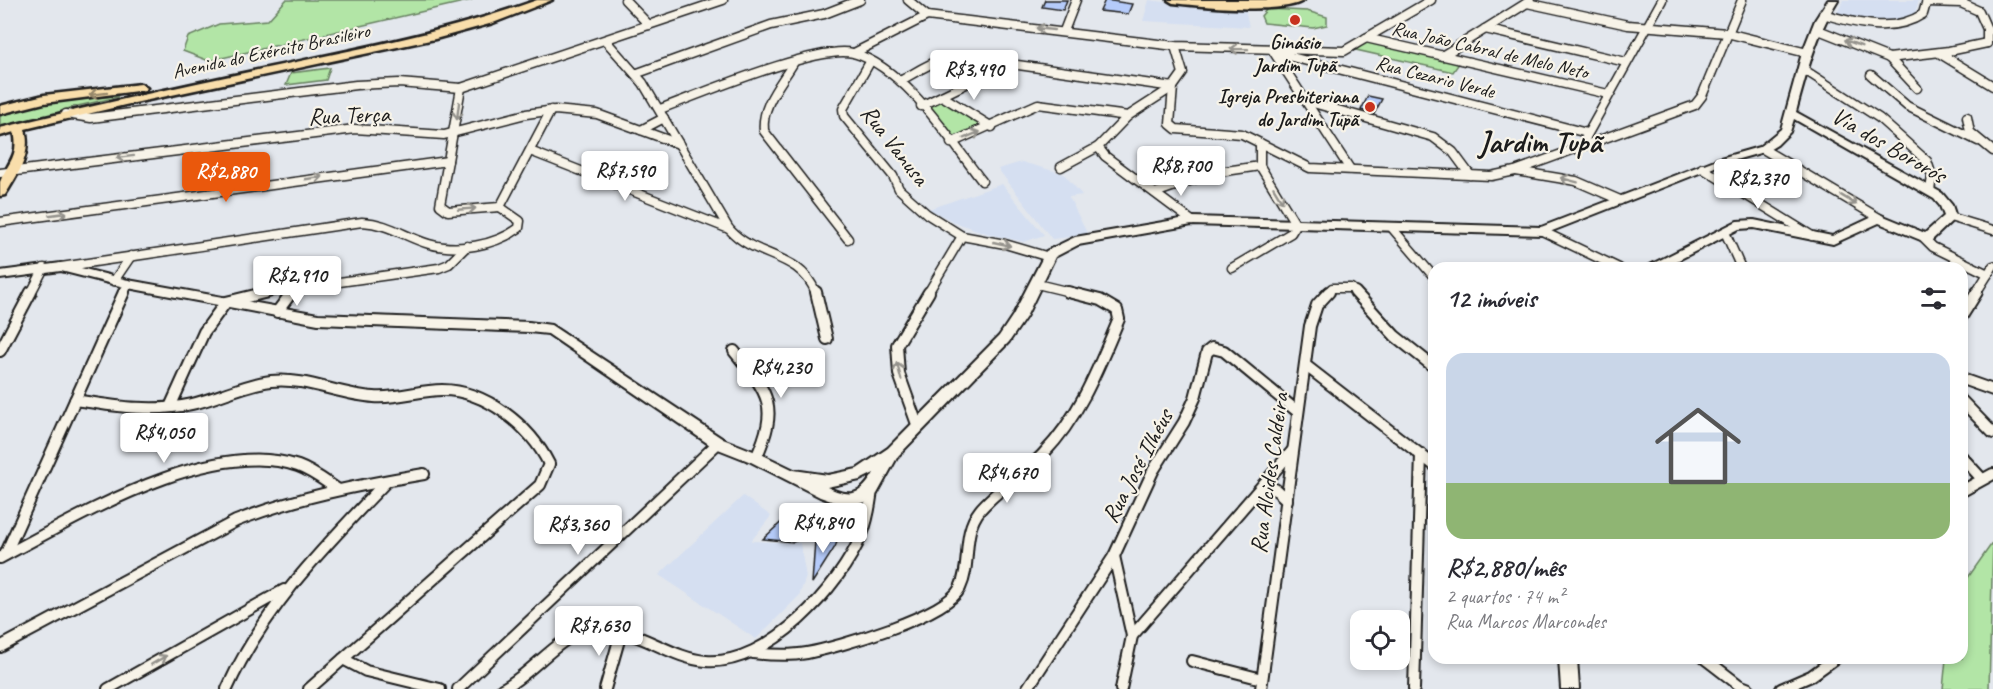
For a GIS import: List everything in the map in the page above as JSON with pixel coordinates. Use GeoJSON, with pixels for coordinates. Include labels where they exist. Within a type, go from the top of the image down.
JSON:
{"type":"FeatureCollection","features":[{"type":"Feature","properties":{"kind":"main road","name":"Avenida do Exército Brasileiro"},"geometry":{"type":"LineString","coordinates":[[0,110],[44,99],[126,101],[427,30],[523,0]]}},
{"type":"Feature","properties":{"kind":"main road","name":"Avenida do Exército Brasileiro"},"geometry":{"type":"LineString","coordinates":[[0,131],[19,129],[66,114],[443,34],[547,0]]}},
{"type":"Feature","properties":{"kind":"main road"},"geometry":{"type":"LineString","coordinates":[[1173,0],[1228,5],[1273,4],[1299,0]]}},
{"type":"Feature","properties":{"kind":"main road"},"geometry":{"type":"LineString","coordinates":[[790,476],[828,481],[853,476],[893,452],[998,347],[1019,317],[1049,258],[1061,246],[1075,241],[1192,221],[1542,231],[1702,168],[1763,148],[1773,143],[1786,130],[1807,53],[1823,14],[1833,0]]}},
{"type":"Feature","properties":{"kind":"main road","name":"Via dos Bororós"},"geometry":{"type":"LineString","coordinates":[[1791,112],[1930,191],[1943,201],[1950,217]]}},
{"type":"Feature","properties":{"kind":"main road"},"geometry":{"type":"LineString","coordinates":[[0,192],[14,171],[22,152],[23,139],[19,129]]}},
{"type":"Feature","properties":{"kind":"main road"},"geometry":{"type":"LineString","coordinates":[[1670,262],[1737,225],[1746,223],[1814,237],[1838,238],[1879,218],[1923,237],[1930,237],[1950,217]]}},
{"type":"Feature","properties":{"kind":"main road"},"geometry":{"type":"LineString","coordinates":[[0,274],[61,267],[121,283],[277,312],[343,321],[529,327],[551,330],[718,443],[848,501],[861,498],[872,490],[893,452]]}},
{"type":"Feature","properties":{"kind":"main road"},"geometry":{"type":"LineString","coordinates":[[853,476],[872,490]]}},
{"type":"Feature","properties":{"kind":"main road"},"geometry":{"type":"LineString","coordinates":[[848,501],[843,489],[853,476]]}},
{"type":"Feature","properties":{"kind":"main road"},"geometry":{"type":"LineString","coordinates":[[1568,664],[1570,689]]}},
{"type":"Feature","properties":{"kind":"street"},"geometry":{"type":"LineString","coordinates":[[625,0],[649,25]]}},
{"type":"Feature","properties":{"kind":"street"},"geometry":{"type":"LineString","coordinates":[[126,101],[399,83],[461,88],[723,0]]}},
{"type":"Feature","properties":{"kind":"street"},"geometry":{"type":"LineString","coordinates":[[635,74],[763,28],[824,14],[860,0]]}},
{"type":"Feature","properties":{"kind":"street"},"geometry":{"type":"LineString","coordinates":[[908,0],[927,16]]}},
{"type":"Feature","properties":{"kind":"street"},"geometry":{"type":"LineString","coordinates":[[920,9],[924,0]]}},
{"type":"Feature","properties":{"kind":"street"},"geometry":{"type":"LineString","coordinates":[[1064,31],[1076,0]]}},
{"type":"Feature","properties":{"kind":"street"},"geometry":{"type":"LineString","coordinates":[[660,109],[822,53],[854,53],[927,16],[1175,46],[1273,51],[1344,51],[1431,0]]}},
{"type":"Feature","properties":{"kind":"street"},"geometry":{"type":"LineString","coordinates":[[1584,144],[1587,133],[1608,94],[1662,0]]}},
{"type":"Feature","properties":{"kind":"street"},"geometry":{"type":"LineString","coordinates":[[1173,87],[1169,118],[1170,124],[1176,129],[1231,132],[1260,142],[1311,168],[1491,176],[1515,171],[1695,105],[1702,96],[1742,0]]}},
{"type":"Feature","properties":{"kind":"street"},"geometry":{"type":"LineString","coordinates":[[1442,56],[1530,1],[1645,26],[1727,33],[1807,53]]}},
{"type":"Feature","properties":{"kind":"street"},"geometry":{"type":"LineString","coordinates":[[1823,14],[1863,24],[1899,23],[1918,19],[1923,14],[1927,1],[1957,1],[1980,9],[1990,26],[1990,45],[1889,58]]}},
{"type":"Feature","properties":{"kind":"street"},"geometry":{"type":"LineString","coordinates":[[1485,29],[1626,62]]}},
{"type":"Feature","properties":{"kind":"street"},"geometry":{"type":"LineString","coordinates":[[1816,29],[1889,58],[1917,88]]}},
{"type":"Feature","properties":{"kind":"street","name":"Rua João Cabral de Melo Neto"},"geometry":{"type":"LineString","coordinates":[[1366,38],[1608,94]]}},
{"type":"Feature","properties":{"kind":"street"},"geometry":{"type":"LineString","coordinates":[[606,40],[620,53],[660,109],[729,229],[750,249],[802,270],[816,292],[827,339]]}},
{"type":"Feature","properties":{"kind":"street"},"geometry":{"type":"LineString","coordinates":[[1061,168],[1098,147],[1128,116],[1173,87],[1183,73],[1175,46]]}},
{"type":"Feature","properties":{"kind":"street"},"geometry":{"type":"LineString","coordinates":[[1273,51],[1350,169]]}},
{"type":"Feature","properties":{"kind":"street","name":"Rua Cezario Verde"},"geometry":{"type":"LineString","coordinates":[[1273,51],[1587,133]]}},
{"type":"Feature","properties":{"kind":"street"},"geometry":{"type":"LineString","coordinates":[[854,53],[900,81],[982,181]]}},
{"type":"Feature","properties":{"kind":"street"},"geometry":{"type":"LineString","coordinates":[[1939,53],[1993,86]]}},
{"type":"Feature","properties":{"kind":"street"},"geometry":{"type":"LineString","coordinates":[[900,81],[944,58],[969,58],[1173,87]]}},
{"type":"Feature","properties":{"kind":"street"},"geometry":{"type":"LineString","coordinates":[[921,106],[976,76],[977,65],[969,58]]}},
{"type":"Feature","properties":{"kind":"street"},"geometry":{"type":"LineString","coordinates":[[794,62],[765,112],[762,123],[764,132],[848,239]]}},
{"type":"Feature","properties":{"kind":"street","name":"Rua Vanusa"},"geometry":{"type":"LineString","coordinates":[[870,62],[843,109],[844,116],[893,176],[899,189],[927,214],[962,236]]}},
{"type":"Feature","properties":{"kind":"street"},"geometry":{"type":"LineString","coordinates":[[1803,69],[1879,118],[1927,161],[1932,176],[1930,191]]}},
{"type":"Feature","properties":{"kind":"street"},"geometry":{"type":"LineString","coordinates":[[1871,75],[1900,104],[1933,122],[1978,141],[1993,151]]}},
{"type":"Feature","properties":{"kind":"street"},"geometry":{"type":"LineString","coordinates":[[61,267],[347,224],[377,222],[392,226],[430,245],[467,246],[509,236],[519,228],[520,221],[500,207],[442,209],[440,205],[455,133],[461,88]]}},
{"type":"Feature","properties":{"kind":"street"},"geometry":{"type":"LineString","coordinates":[[942,96],[992,127]]}},
{"type":"Feature","properties":{"kind":"street"},"geometry":{"type":"LineString","coordinates":[[1306,101],[1433,138],[1453,153],[1470,175]]}},
{"type":"Feature","properties":{"kind":"street"},"geometry":{"type":"LineString","coordinates":[[951,143],[992,127],[1030,107],[1044,104],[1128,116]]}},
{"type":"Feature","properties":{"kind":"street"},"geometry":{"type":"LineString","coordinates":[[500,207],[551,110]]}},
{"type":"Feature","properties":{"kind":"street","name":"Rua Terça"},"geometry":{"type":"LineString","coordinates":[[0,173],[355,129],[412,134],[455,133],[537,111],[551,110],[581,111],[679,144]]}},
{"type":"Feature","properties":{"kind":"street"},"geometry":{"type":"LineString","coordinates":[[1967,117],[1970,132],[1978,141]]}},
{"type":"Feature","properties":{"kind":"street"},"geometry":{"type":"LineString","coordinates":[[641,130],[664,118]]}},
{"type":"Feature","properties":{"kind":"street"},"geometry":{"type":"LineString","coordinates":[[1232,268],[1291,233],[1296,225],[1260,166],[1260,142]]}},
{"type":"Feature","properties":{"kind":"street"},"geometry":{"type":"LineString","coordinates":[[1098,147],[1105,156],[1192,221]]}},
{"type":"Feature","properties":{"kind":"street"},"geometry":{"type":"LineString","coordinates":[[1763,148],[1879,218]]}},
{"type":"Feature","properties":{"kind":"street"},"geometry":{"type":"LineString","coordinates":[[530,151],[729,229]]}},
{"type":"Feature","properties":{"kind":"street"},"geometry":{"type":"LineString","coordinates":[[0,222],[448,161]]}},
{"type":"Feature","properties":{"kind":"street"},"geometry":{"type":"LineString","coordinates":[[1155,193],[1212,173],[1260,166]]}},
{"type":"Feature","properties":{"kind":"street"},"geometry":{"type":"LineString","coordinates":[[1702,168],[1814,237]]}},
{"type":"Feature","properties":{"kind":"street"},"geometry":{"type":"LineString","coordinates":[[1515,171],[1576,181],[1620,200]]}},
{"type":"Feature","properties":{"kind":"street","name":"Via dos Bororós"},"geometry":{"type":"LineString","coordinates":[[1950,217],[1993,230]]}},
{"type":"Feature","properties":{"kind":"street"},"geometry":{"type":"LineString","coordinates":[[1392,228],[1428,270]]}},
{"type":"Feature","properties":{"kind":"street"},"geometry":{"type":"LineString","coordinates":[[1542,231],[1607,262]]}},
{"type":"Feature","properties":{"kind":"street"},"geometry":{"type":"LineString","coordinates":[[1725,232],[1738,262]]}},
{"type":"Feature","properties":{"kind":"street"},"geometry":{"type":"LineString","coordinates":[[918,427],[899,374],[897,345],[962,236],[1005,244],[1049,258]]}},
{"type":"Feature","properties":{"kind":"street"},"geometry":{"type":"LineString","coordinates":[[1923,237],[1933,247],[1991,270],[1968,306]]}},
{"type":"Feature","properties":{"kind":"street"},"geometry":{"type":"LineString","coordinates":[[170,406],[204,332],[226,302],[296,287],[438,268],[454,260],[467,246]]}},
{"type":"Feature","properties":{"kind":"street"},"geometry":{"type":"LineString","coordinates":[[3,556],[75,400],[131,256]]}},
{"type":"Feature","properties":{"kind":"street"},"geometry":{"type":"LineString","coordinates":[[0,351],[44,268]]}},
{"type":"Feature","properties":{"kind":"street"},"geometry":{"type":"LineString","coordinates":[[502,689],[517,684],[575,636],[587,630],[621,633],[683,657],[706,661],[753,653],[789,655],[840,645],[933,610],[956,596],[962,581],[967,533],[971,522],[990,500],[1045,454],[1059,436],[1088,385],[1119,319],[1117,310],[1107,303],[1037,284]]}},
{"type":"Feature","properties":{"kind":"street"},"geometry":{"type":"LineString","coordinates":[[277,312],[296,287]]}},
{"type":"Feature","properties":{"kind":"street","name":"Rua Alcides Caldeira"},"geometry":{"type":"LineString","coordinates":[[1262,684],[1310,326],[1317,305],[1332,288],[1351,288],[1402,342],[1428,362]]}},
{"type":"Feature","properties":{"kind":"street","name":"Rua José Ilhéus"},"geometry":{"type":"LineString","coordinates":[[1028,689],[1114,556],[1153,471],[1185,422],[1195,398],[1207,352],[1212,348],[1224,351],[1298,412]]}},
{"type":"Feature","properties":{"kind":"street"},"geometry":{"type":"LineString","coordinates":[[734,351],[766,391],[769,432],[756,458]]}},
{"type":"Feature","properties":{"kind":"street"},"geometry":{"type":"LineString","coordinates":[[1305,365],[1428,460]]}},
{"type":"Feature","properties":{"kind":"street"},"geometry":{"type":"LineString","coordinates":[[75,400],[126,408],[190,405],[268,381],[291,380],[373,397],[452,391],[481,398],[495,407],[544,451],[549,464],[540,485],[309,689]]}},
{"type":"Feature","properties":{"kind":"street"},"geometry":{"type":"LineString","coordinates":[[1968,381],[1993,390]]}},
{"type":"Feature","properties":{"kind":"street"},"geometry":{"type":"LineString","coordinates":[[1968,407],[1993,433]]}},
{"type":"Feature","properties":{"kind":"street"},"geometry":{"type":"LineString","coordinates":[[458,689],[718,443]]}},
{"type":"Feature","properties":{"kind":"street"},"geometry":{"type":"LineString","coordinates":[[1132,636],[1293,450]]}},
{"type":"Feature","properties":{"kind":"street"},"geometry":{"type":"LineString","coordinates":[[1414,689],[1421,454]]}},
{"type":"Feature","properties":{"kind":"street"},"geometry":{"type":"LineString","coordinates":[[3,556],[146,486],[219,464],[247,460],[296,466],[337,489]]}},
{"type":"Feature","properties":{"kind":"street"},"geometry":{"type":"LineString","coordinates":[[1968,464],[1982,479]]}},
{"type":"Feature","properties":{"kind":"street"},"geometry":{"type":"LineString","coordinates":[[0,647],[236,521],[272,507],[337,489],[424,474]]}},
{"type":"Feature","properties":{"kind":"street"},"geometry":{"type":"LineString","coordinates":[[1968,487],[1993,474]]}},
{"type":"Feature","properties":{"kind":"street"},"geometry":{"type":"LineString","coordinates":[[227,689],[264,618],[288,587],[386,482]]}},
{"type":"Feature","properties":{"kind":"street"},"geometry":{"type":"LineString","coordinates":[[1260,489],[1270,487],[1284,494],[1287,500]]}},
{"type":"Feature","properties":{"kind":"street"},"geometry":{"type":"LineString","coordinates":[[753,653],[775,639],[820,596],[845,564],[861,534],[871,506],[872,490]]}},
{"type":"Feature","properties":{"kind":"street"},"geometry":{"type":"LineString","coordinates":[[848,501],[861,534]]}},
{"type":"Feature","properties":{"kind":"street"},"geometry":{"type":"LineString","coordinates":[[1114,556],[1132,636],[1121,689]]}},
{"type":"Feature","properties":{"kind":"street"},"geometry":{"type":"LineString","coordinates":[[108,689],[288,587]]}},
{"type":"Feature","properties":{"kind":"street"},"geometry":{"type":"LineString","coordinates":[[605,689],[621,633]]}},
{"type":"Feature","properties":{"kind":"street"},"geometry":{"type":"LineString","coordinates":[[343,659],[366,671],[440,689]]}},
{"type":"Feature","properties":{"kind":"street"},"geometry":{"type":"LineString","coordinates":[[1192,661],[1262,684]]}},
{"type":"Feature","properties":{"kind":"street"},"geometry":{"type":"LineString","coordinates":[[1712,664],[1739,685],[1749,689]]}},
{"type":"Feature","properties":{"kind":"street"},"geometry":{"type":"LineString","coordinates":[[1781,689],[1811,676],[1828,664]]}},
{"type":"Feature","properties":{"kind":"shaded area"},"geometry":{"type":"Polygon","coordinates":[[[1149,0],[1212,8],[1245,8],[1249,27],[1143,21],[1149,0]]]}},
{"type":"Feature","properties":{"kind":"shaded area"},"geometry":{"type":"Polygon","coordinates":[[[1844,0],[1919,0],[1914,16],[1881,22],[1836,14],[1844,0]]]}},
{"type":"Feature","properties":{"kind":"shaded area"},"geometry":{"type":"Polygon","coordinates":[[[1022,162],[1064,174],[1082,195],[1069,197],[1088,235],[1052,239],[998,169],[1022,162]]]}},
{"type":"Feature","properties":{"kind":"shaded area"},"geometry":{"type":"Polygon","coordinates":[[[1002,184],[1044,235],[1024,242],[956,223],[929,209],[1002,184]]]}},
{"type":"Feature","properties":{"kind":"shaded area"},"geometry":{"type":"Polygon","coordinates":[[[743,496],[771,516],[751,541],[800,543],[806,577],[799,596],[756,639],[659,575],[743,496]]]}},
{"type":"Feature","properties":{"kind":"green space"},"geometry":{"type":"Polygon","coordinates":[[[286,0],[472,0],[209,61],[183,51],[188,37],[219,24],[268,20],[286,0]]]}},
{"type":"Feature","properties":{"kind":"green space","name":"Ginásio Jardim Tupã"},"geometry":{"type":"Polygon","coordinates":[[[1267,9],[1307,11],[1327,17],[1327,25],[1313,28],[1264,23],[1261,16],[1267,9]]]}},
{"type":"Feature","properties":{"kind":"green space"},"geometry":{"type":"Polygon","coordinates":[[[1366,41],[1460,62],[1453,72],[1356,50],[1366,41]]]}},
{"type":"Feature","properties":{"kind":"green space"},"geometry":{"type":"Polygon","coordinates":[[[330,68],[326,80],[286,85],[291,73],[330,68]]]}},
{"type":"Feature","properties":{"kind":"green space"},"geometry":{"type":"Polygon","coordinates":[[[118,97],[73,107],[29,123],[0,127],[0,112],[49,103],[118,97]]]}},
{"type":"Feature","properties":{"kind":"green space"},"geometry":{"type":"Polygon","coordinates":[[[943,101],[984,126],[955,140],[930,112],[931,105],[943,101]]]}},
{"type":"Feature","properties":{"kind":"green space"},"geometry":{"type":"Polygon","coordinates":[[[1993,542],[1989,689],[1943,689],[1946,664],[1968,664],[1968,577],[1993,542]]]}},
{"type":"Feature","properties":{"kind":"building"},"geometry":{"type":"Polygon","coordinates":[[[1045,0],[1067,0],[1063,10],[1042,7],[1045,0]]]}},
{"type":"Feature","properties":{"kind":"building"},"geometry":{"type":"Polygon","coordinates":[[[1105,0],[1132,4],[1128,14],[1100,11],[1105,0]]]}},
{"type":"Feature","properties":{"kind":"building","name":"Igreja Presbiteriana do Jardim Tupã"},"geometry":{"type":"Polygon","coordinates":[[[1368,96],[1382,99],[1374,114],[1361,110],[1368,96]]]}},
{"type":"Feature","properties":{"kind":"building"},"geometry":{"type":"Polygon","coordinates":[[[817,508],[836,522],[816,538],[816,534],[793,542],[763,539],[789,515],[798,524],[817,508]]]}},
{"type":"Feature","properties":{"kind":"building"},"geometry":{"type":"Polygon","coordinates":[[[839,537],[835,547],[812,583],[815,541],[839,537]]]}},
{"type":"Feature","properties":{"kind":"place","name":"Ginásio Jardim Tupã"},"geometry":{"type":"Point","coordinates":[1295,20]}},
{"type":"Feature","properties":{"kind":"place","name":"Igreja Presbiteriana do Jardim Tupã"},"geometry":{"type":"Point","coordinates":[1370,107]}},
{"type":"Feature","properties":{"kind":"district","name":"Jardim Tupã"},"geometry":{"type":"Point","coordinates":[1540,142]}}]}
